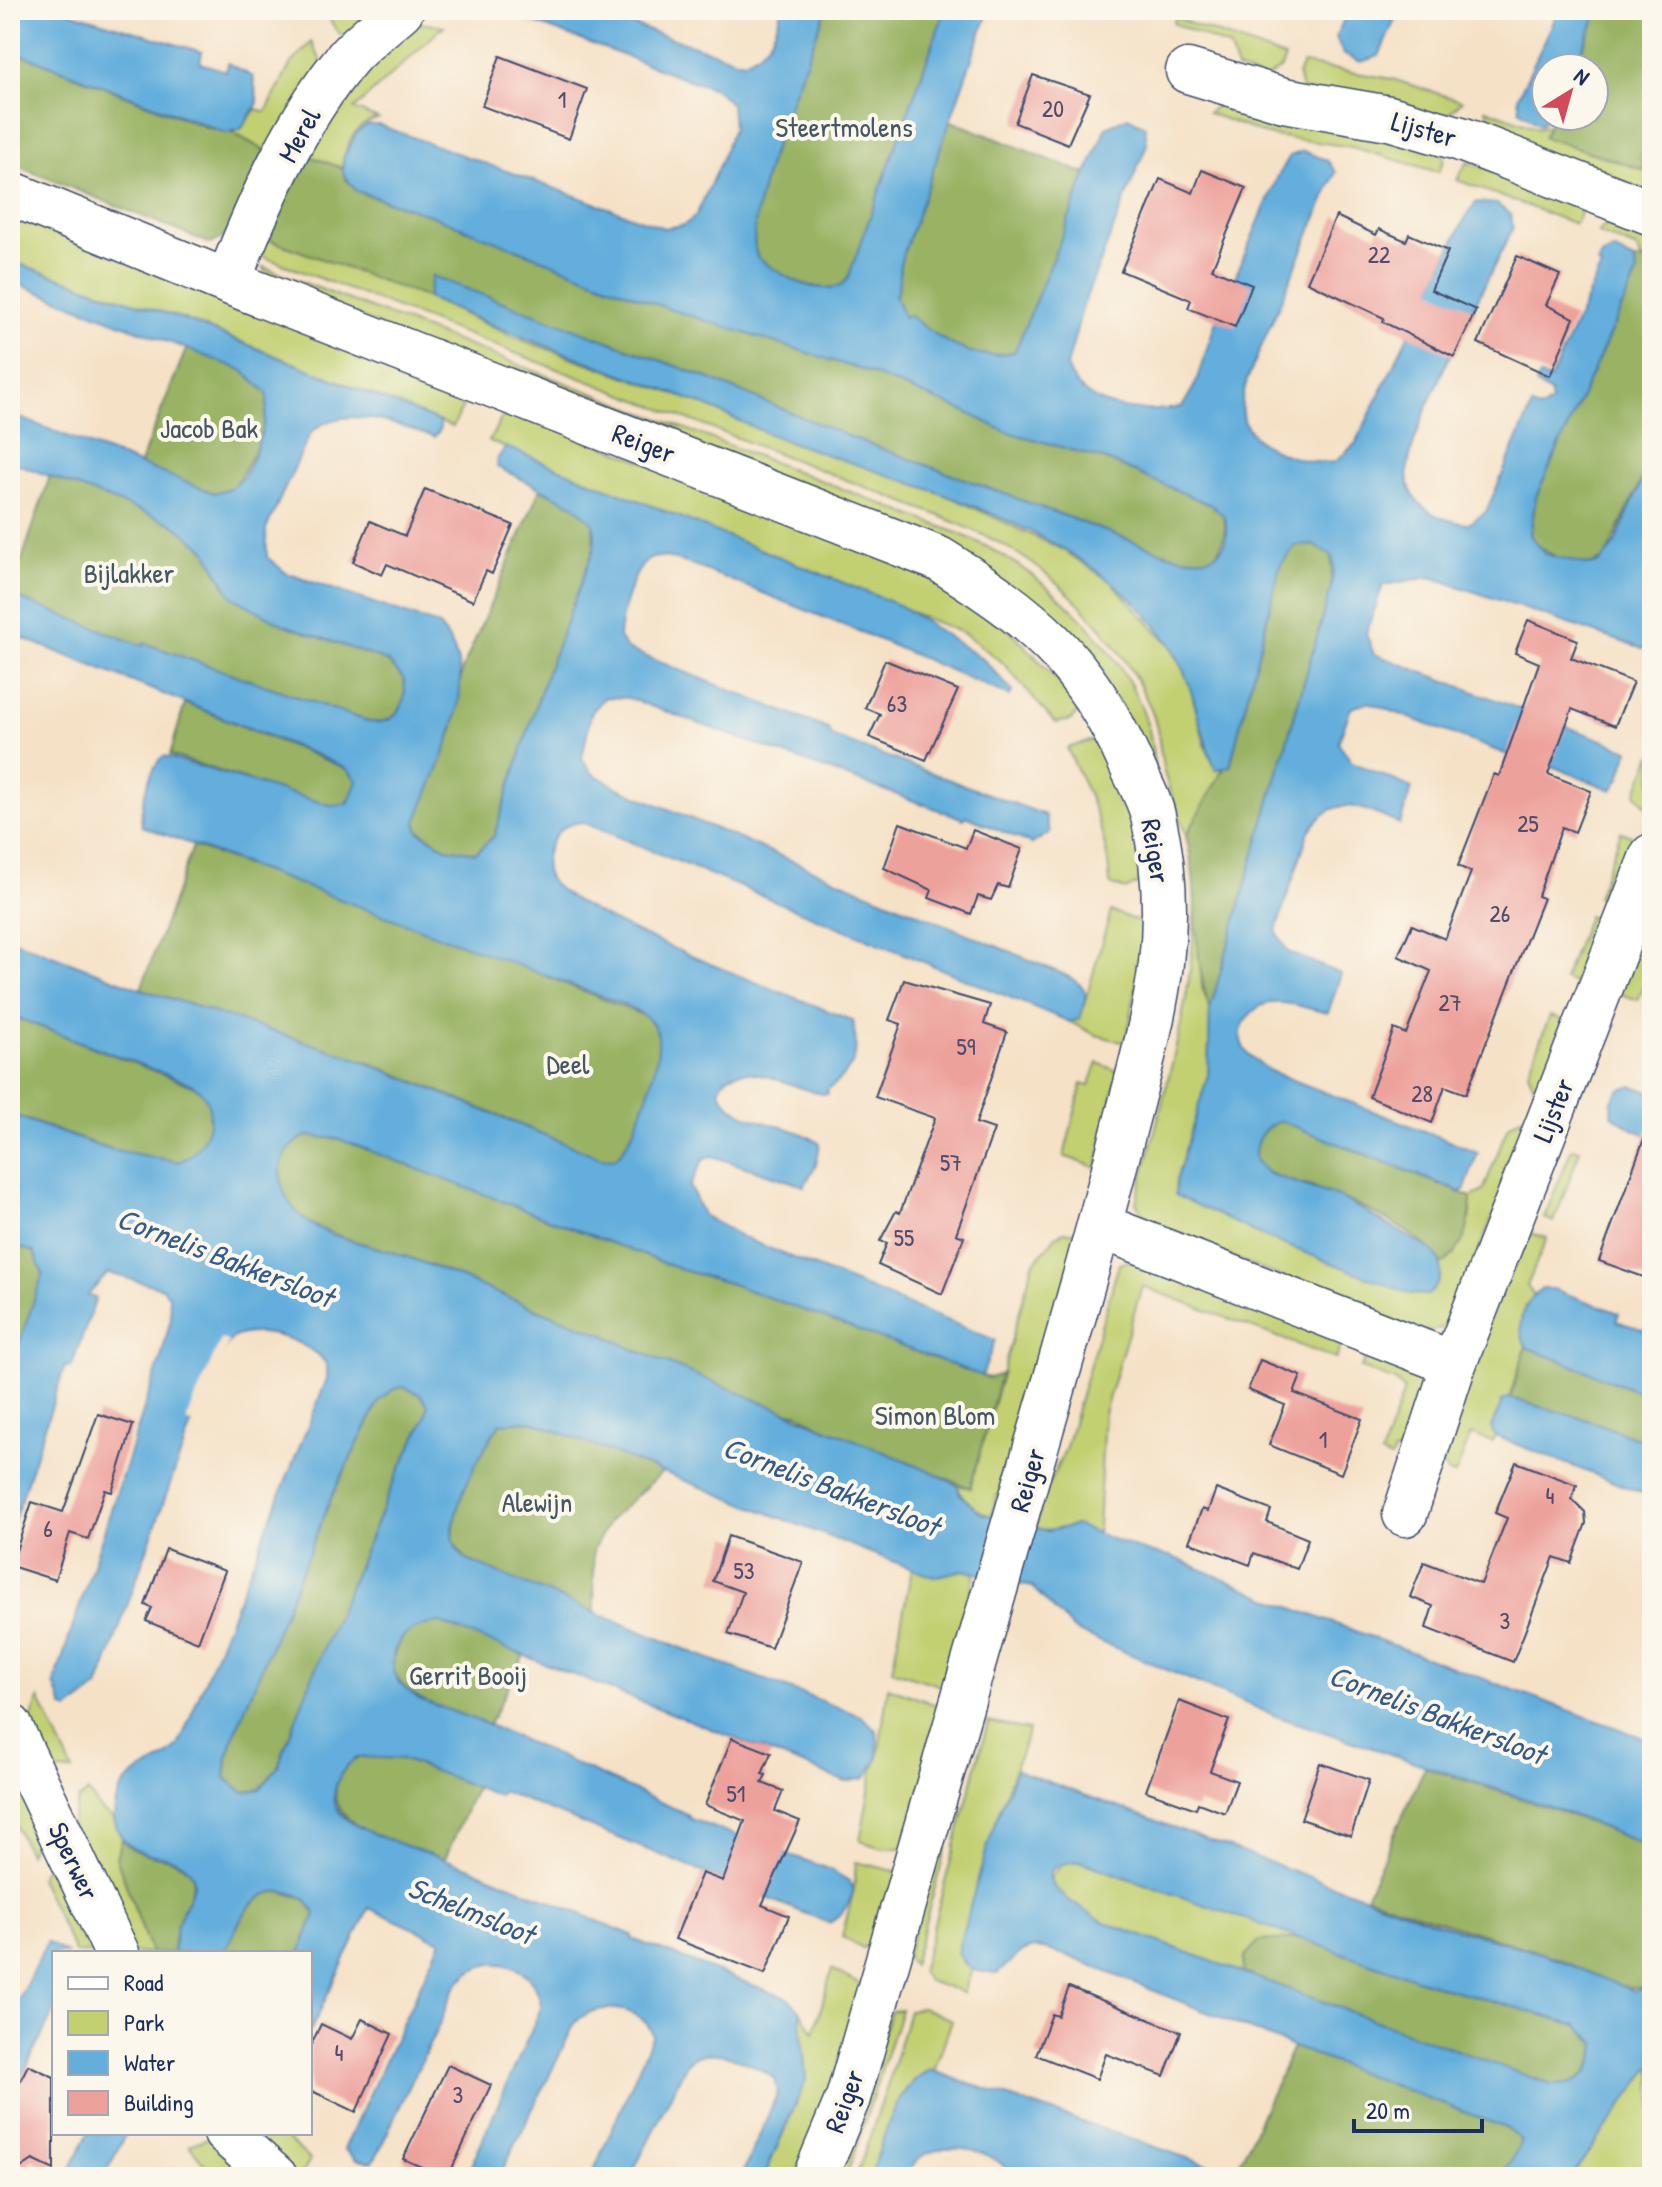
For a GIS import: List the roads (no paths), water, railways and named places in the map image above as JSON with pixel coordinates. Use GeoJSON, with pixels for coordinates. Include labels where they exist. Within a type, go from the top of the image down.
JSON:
{"type":"FeatureCollection","features":[{"type":"Feature","properties":{"kind":"street","name":"Merel"},"geometry":{"type":"LineString","coordinates":[[228,282],[245,237],[309,113],[351,54],[401,10]]}},
{"type":"Feature","properties":{"kind":"street","name":"Lijster"},"geometry":{"type":"LineString","coordinates":[[1188,71],[1284,100],[1389,118],[1461,139],[1652,213]]}},
{"type":"Feature","properties":{"kind":"street","name":"Reiger"},"geometry":{"type":"LineString","coordinates":[[10,193],[228,282],[939,559],[1026,618],[1070,660],[1108,713],[1153,814],[1167,918],[1164,964],[1154,1010],[1100,1226],[994,1600],[848,2098],[815,2177]]}},
{"type":"Feature","properties":{"kind":"street","name":"Lijster"},"geometry":{"type":"LineString","coordinates":[[1405,1514],[1454,1364],[1652,856]]}},
{"type":"Feature","properties":{"kind":"street"},"geometry":{"type":"LineString","coordinates":[[1100,1226],[1454,1364]]}},
{"type":"Feature","properties":{"kind":"street","name":"Sperwer"},"geometry":{"type":"LineString","coordinates":[[10,1726],[116,1951]]}},
{"type":"Feature","properties":{"kind":"street"},"geometry":{"type":"LineString","coordinates":[[228,2135],[275,2177]]}},
{"type":"Feature","properties":{"kind":"water"},"geometry":{"type":"Polygon","coordinates":[[[10,10],[63,10],[202,52],[200,63],[226,71],[228,63],[253,77],[258,103],[241,129],[226,133],[26,56],[10,54],[10,10]]]}},
{"type":"Feature","properties":{"kind":"water"},"geometry":{"type":"Polygon","coordinates":[[[500,10],[587,10],[743,62],[759,53],[769,42],[781,10],[826,10],[791,99],[766,175],[754,238],[758,258],[777,271],[797,282],[830,288],[841,286],[848,278],[945,10],[989,10],[900,264],[898,293],[895,294],[904,318],[909,315],[959,348],[986,355],[1015,351],[1106,127],[1128,117],[1145,126],[1147,144],[1083,305],[1067,366],[1086,393],[1115,406],[1149,410],[1182,407],[1195,385],[1214,327],[1278,176],[1290,156],[1303,151],[1327,160],[1336,172],[1247,380],[1242,403],[1243,417],[1257,438],[1281,453],[1310,461],[1335,462],[1356,443],[1463,222],[1476,202],[1497,204],[1511,215],[1513,227],[1449,357],[1409,461],[1408,481],[1416,500],[1440,517],[1458,522],[1468,524],[1486,512],[1532,406],[1540,410],[1551,402],[1550,393],[1536,384],[1540,376],[1550,380],[1601,267],[1598,264],[1602,256],[1613,250],[1634,260],[1637,274],[1536,497],[1530,535],[1546,554],[1589,565],[1599,563],[1614,546],[1652,457],[1652,636],[1643,649],[1431,577],[1383,585],[1366,634],[1374,654],[1629,750],[1620,778],[1612,790],[1534,759],[1532,764],[1368,702],[1351,708],[1338,743],[1352,762],[1412,788],[1400,824],[1350,806],[1328,811],[1318,820],[1308,833],[1276,931],[1288,952],[1341,974],[1328,1013],[1292,1004],[1271,1003],[1257,1009],[1242,1027],[1245,1050],[1270,1071],[1478,1152],[1465,1189],[1461,1192],[1281,1121],[1264,1131],[1258,1141],[1255,1160],[1269,1174],[1341,1198],[1430,1249],[1439,1260],[1441,1272],[1437,1284],[1428,1295],[1411,1294],[1267,1238],[1175,1195],[1176,1181],[1208,1075],[1210,1009],[1331,588],[1332,556],[1314,545],[1295,546],[1280,566],[1230,766],[1216,770],[1186,676],[1171,646],[1137,605],[1095,570],[1047,540],[939,493],[771,435],[704,405],[428,298],[432,276],[700,375],[850,437],[1162,552],[1187,558],[1209,557],[1223,545],[1225,517],[1211,505],[1104,459],[1004,431],[964,411],[862,370],[669,309],[422,212],[356,191],[343,173],[343,158],[357,132],[368,125],[379,125],[664,228],[684,225],[696,216],[733,128],[731,104],[717,90],[500,10]]]}},
{"type":"Feature","properties":{"kind":"water"},"geometry":{"type":"Polygon","coordinates":[[[1348,10],[1399,10],[1379,56],[1361,62],[1343,54],[1336,37],[1348,10]]]}},
{"type":"Feature","properties":{"kind":"water"},"geometry":{"type":"Polygon","coordinates":[[[1559,10],[1599,10],[1581,52],[1539,52],[1559,10]]]}},
{"type":"Feature","properties":{"kind":"water"},"geometry":{"type":"Polygon","coordinates":[[[1530,72],[1530,118],[1520,111],[1518,97],[1530,72]]]}},
{"type":"Feature","properties":{"kind":"water"},"geometry":{"type":"Polygon","coordinates":[[[10,261],[186,320],[440,422],[440,430],[434,437],[387,422],[353,417],[323,424],[310,434],[266,529],[267,557],[286,573],[438,625],[453,647],[459,670],[460,696],[447,748],[416,822],[419,831],[446,848],[476,853],[494,836],[547,672],[594,549],[593,523],[574,505],[497,467],[497,459],[506,447],[901,606],[985,661],[1012,691],[1010,696],[868,635],[695,566],[663,557],[645,562],[633,581],[621,619],[619,638],[627,649],[828,729],[831,736],[1045,815],[1050,832],[1032,844],[966,816],[964,819],[628,698],[605,697],[591,713],[582,758],[592,773],[618,788],[1063,974],[1085,991],[1080,1019],[1070,1022],[582,822],[559,831],[547,854],[546,871],[550,880],[568,896],[600,914],[691,956],[853,1021],[856,1044],[854,1060],[845,1075],[827,1090],[828,1094],[753,1073],[739,1073],[727,1078],[719,1090],[727,1103],[738,1112],[808,1136],[820,1144],[816,1165],[804,1186],[712,1156],[703,1160],[690,1186],[703,1215],[744,1238],[995,1340],[982,1376],[729,1283],[682,1270],[339,1139],[306,1136],[293,1145],[284,1157],[281,1183],[293,1208],[303,1219],[336,1235],[447,1272],[593,1330],[931,1471],[957,1485],[960,1494],[981,1513],[1048,1531],[1076,1525],[1146,1552],[1170,1556],[1282,1604],[1652,1741],[1652,1848],[1565,1812],[1276,1716],[1075,1631],[1032,1587],[964,1570],[933,1577],[531,1421],[501,1423],[476,1464],[455,1518],[455,1545],[467,1560],[694,1653],[861,1716],[877,1730],[878,1759],[865,1778],[846,1782],[441,1623],[418,1628],[400,1640],[393,1659],[399,1683],[419,1699],[489,1725],[689,1815],[688,1818],[829,1869],[849,1881],[854,1889],[845,1909],[829,1923],[502,1791],[499,1796],[402,1759],[359,1757],[346,1767],[335,1789],[336,1806],[349,1821],[632,1935],[632,1939],[789,1999],[800,2010],[806,2080],[764,2177],[741,2177],[778,2093],[775,2079],[744,2061],[705,2054],[694,2057],[686,2065],[630,2177],[591,2177],[653,2035],[639,2017],[628,2012],[604,2009],[592,2012],[574,2025],[499,2177],[466,2177],[541,2008],[538,1993],[523,1972],[512,1966],[486,1965],[474,1970],[455,1988],[376,2157],[371,2162],[356,2160],[344,2149],[441,1941],[369,1908],[312,2028],[312,1951],[301,1951],[315,1914],[308,1902],[297,1894],[287,1892],[263,1896],[246,1910],[225,1951],[173,1951],[177,1924],[194,1885],[193,1876],[185,1865],[175,1860],[141,1852],[130,1846],[121,1836],[114,1819],[117,1800],[131,1777],[174,1751],[181,1740],[327,1379],[327,1365],[309,1349],[283,1337],[256,1333],[232,1338],[215,1366],[191,1425],[98,1688],[68,1710],[63,1707],[54,1684],[171,1318],[169,1296],[163,1288],[108,1273],[88,1295],[96,1298],[71,1368],[65,1366],[10,1533],[10,1370],[43,1274],[34,1252],[16,1246],[10,1248],[10,1114],[104,1148],[179,1162],[198,1147],[205,1136],[210,1113],[201,1092],[191,1084],[10,1015],[10,939],[141,989],[350,1056],[601,1158],[614,1159],[630,1138],[646,1100],[658,1043],[657,1032],[648,1019],[625,1005],[142,826],[146,788],[164,756],[333,806],[348,803],[357,781],[347,769],[319,756],[10,633],[10,595],[143,646],[144,643],[370,722],[388,720],[399,711],[404,696],[404,679],[387,661],[282,624],[232,597],[205,549],[171,523],[10,461],[10,414],[214,493],[233,487],[253,457],[267,403],[267,393],[242,370],[10,281],[10,261]],[[404,1387],[394,1389],[379,1401],[332,1496],[227,1758],[225,1778],[244,1792],[260,1789],[277,1768],[323,1649],[395,1479],[425,1419],[428,1405],[421,1395],[404,1387]]]}},
{"type":"Feature","properties":{"kind":"water"},"geometry":{"type":"Polygon","coordinates":[[[1633,1086],[1652,1093],[1652,1137],[1611,1114],[1612,1100],[1619,1090],[1633,1086]]]}},
{"type":"Feature","properties":{"kind":"water"},"geometry":{"type":"Polygon","coordinates":[[[1542,1289],[1553,1289],[1619,1313],[1617,1321],[1652,1333],[1652,1397],[1526,1347],[1521,1330],[1522,1315],[1542,1289]]]}},
{"type":"Feature","properties":{"kind":"water"},"geometry":{"type":"Polygon","coordinates":[[[1509,1398],[1594,1422],[1652,1444],[1652,1497],[1495,1436],[1491,1428],[1503,1400],[1509,1398]]]}},
{"type":"Feature","properties":{"kind":"water"},"geometry":{"type":"Polygon","coordinates":[[[1016,1770],[1439,1924],[1544,1954],[1634,1991],[1652,1987],[1652,2065],[1571,2177],[1499,2177],[1513,2159],[1521,2140],[1506,2128],[1293,2047],[1068,1956],[1043,1949],[1028,1949],[997,1974],[972,1970],[957,1954],[993,1828],[1016,1770]],[[1079,1861],[1059,1865],[1051,1872],[1051,1881],[1058,1890],[1104,1922],[1552,2085],[1571,2083],[1589,2070],[1596,2043],[1577,2025],[1425,1982],[1079,1861]]]}},
{"type":"Feature","properties":{"kind":"water"},"geometry":{"type":"Polygon","coordinates":[[[47,1942],[63,1951],[52,1951],[52,2015],[10,2100],[10,2018],[47,1942]]]}},
{"type":"Feature","properties":{"kind":"water"},"geometry":{"type":"Polygon","coordinates":[[[930,2070],[1243,2177],[1011,2177],[996,2160],[957,2148],[931,2152],[921,2157],[905,2177],[870,2177],[898,2102],[917,2078],[930,2070]]]}},
{"type":"Feature","properties":{"kind":"water"},"geometry":{"type":"Polygon","coordinates":[[[87,2135],[125,2135],[104,2177],[67,2177],[87,2135]]]}},
{"type":"Feature","properties":{"kind":"park label","name":"Steertmolens"},"geometry":{"type":"Point","coordinates":[844,127]}},
{"type":"Feature","properties":{"kind":"park label","name":"Jacob Bak"},"geometry":{"type":"Point","coordinates":[209,428]}},
{"type":"Feature","properties":{"kind":"park label","name":"Bijlakker"},"geometry":{"type":"Point","coordinates":[129,573]}},
{"type":"Feature","properties":{"kind":"park label","name":"Deel"},"geometry":{"type":"Point","coordinates":[568,1064]}},
{"type":"Feature","properties":{"kind":"park label","name":"Simon Blom"},"geometry":{"type":"Point","coordinates":[935,1415]}},
{"type":"Feature","properties":{"kind":"park label","name":"Alewijn"},"geometry":{"type":"Point","coordinates":[537,1502]}},
{"type":"Feature","properties":{"kind":"park label","name":"Gerrit Booij"},"geometry":{"type":"Point","coordinates":[468,1675]}},
{"type":"Feature","properties":{"kind":"water label","name":"Cornelis Bakkersloot"},"geometry":{"type":"Point","coordinates":[225,1258]}},
{"type":"Feature","properties":{"kind":"water label","name":"Cornelis Bakkersloot"},"geometry":{"type":"Point","coordinates":[831,1487]}},
{"type":"Feature","properties":{"kind":"water label","name":"Cornelis Bakkersloot"},"geometry":{"type":"Point","coordinates":[1437,1715]}},
{"type":"Feature","properties":{"kind":"water label","name":"Schelmsloot"},"geometry":{"type":"Point","coordinates":[471,1911]}}]}
